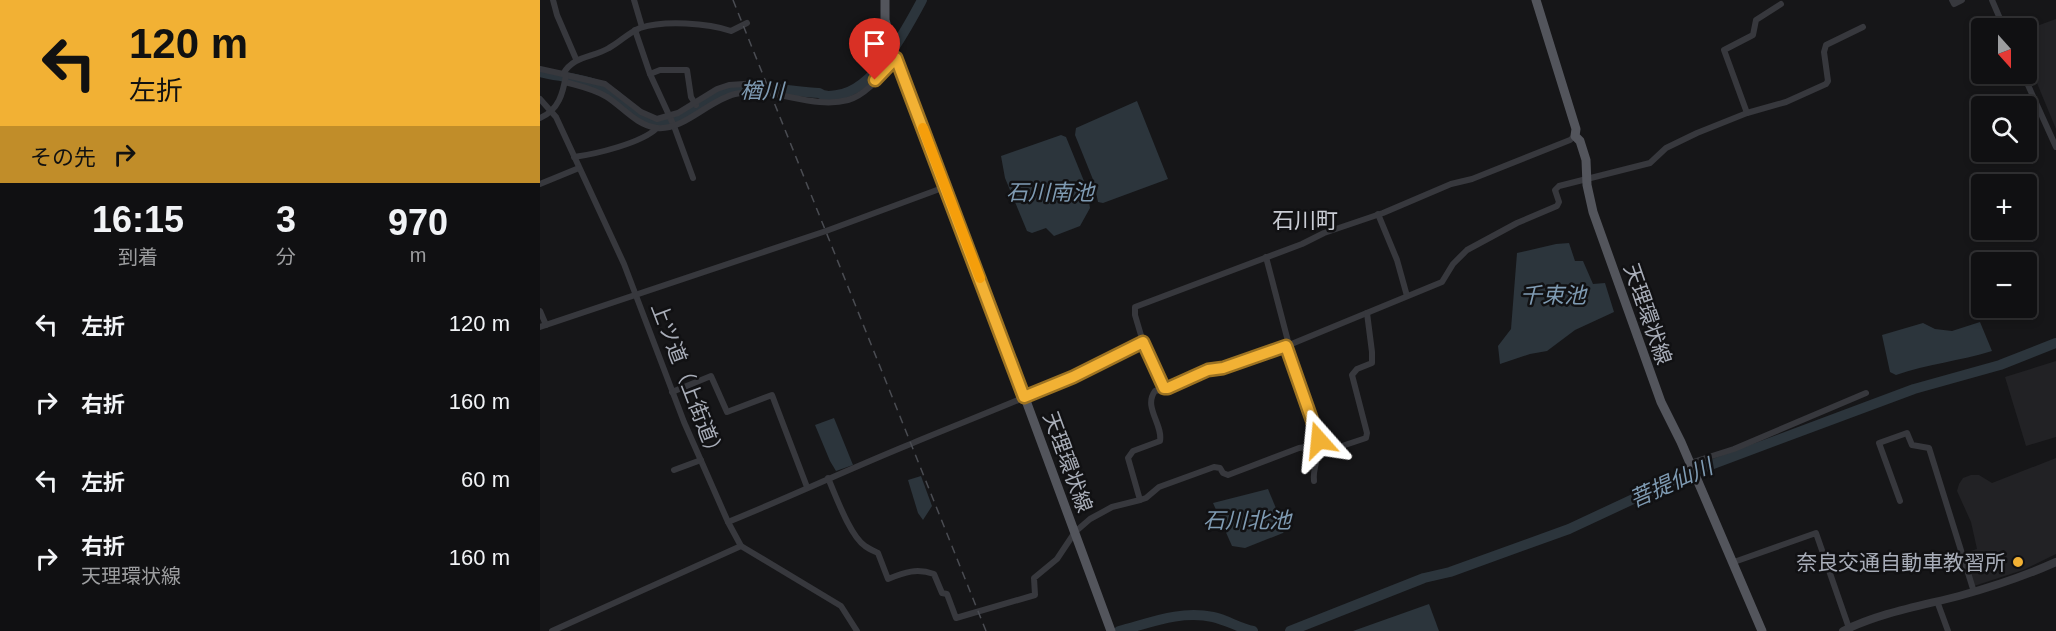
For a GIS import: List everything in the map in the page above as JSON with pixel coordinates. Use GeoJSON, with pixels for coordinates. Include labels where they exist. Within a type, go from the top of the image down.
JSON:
{"type":"FeatureCollection","features":[{"type":"Feature","properties":{"kind":"main road","name":"天理環状線"},"geometry":{"type":"LineString","coordinates":[[885,0],[885,20],[896,57],[1110,627]]}},
{"type":"Feature","properties":{"kind":"main road","name":"天理環状線"},"geometry":{"type":"LineString","coordinates":[[1536,0],[1576,129],[1575,136],[1580,141],[1586,160],[1587,185],[1593,212],[1636,335],[1661,402],[1734,562],[1762,631]]}},
{"type":"Feature","properties":{"kind":"street"},"geometry":{"type":"LineString","coordinates":[[553,0],[556,15],[576,59]]}},
{"type":"Feature","properties":{"kind":"street"},"geometry":{"type":"LineString","coordinates":[[634,0],[650,74],[693,177]]}},
{"type":"Feature","properties":{"kind":"street"},"geometry":{"type":"LineString","coordinates":[[1952,0],[1954,3],[1962,0]]}},
{"type":"Feature","properties":{"kind":"street"},"geometry":{"type":"LineString","coordinates":[[1992,0],[2000,18]]}},
{"type":"Feature","properties":{"kind":"street"},"geometry":{"type":"LineString","coordinates":[[1748,112],[1724,50],[1753,35],[1756,20],[1781,4]]}},
{"type":"Feature","properties":{"kind":"street"},"geometry":{"type":"LineString","coordinates":[[540,117],[552,111],[563,95],[565,78],[576,59],[609,48],[639,29],[673,23],[719,27],[731,31],[747,23]]}},
{"type":"Feature","properties":{"kind":"street"},"geometry":{"type":"LineString","coordinates":[[1140,500],[1128,458],[1133,451],[1160,441],[1161,434],[1150,400],[1155,391],[1168,388],[1208,370],[1223,368],[1288,346],[1442,282],[1460,256],[1476,244],[1557,206],[1559,202],[1556,190],[1559,186],[1650,163],[1666,148],[1748,112],[1786,102],[1826,84],[1828,81],[1824,52],[1826,45],[1863,27]]}},
{"type":"Feature","properties":{"kind":"street"},"geometry":{"type":"LineString","coordinates":[[574,157],[600,152],[651,134],[657,128],[699,111],[719,99],[738,93],[758,93],[797,99],[849,100],[862,92],[896,57]]}},
{"type":"Feature","properties":{"kind":"street"},"geometry":{"type":"LineString","coordinates":[[540,69],[606,96],[635,120],[657,128]]}},
{"type":"Feature","properties":{"kind":"street"},"geometry":{"type":"LineString","coordinates":[[650,74],[660,70],[687,70],[691,97],[699,111]]}},
{"type":"Feature","properties":{"kind":"street"},"geometry":{"type":"LineString","coordinates":[[565,78],[605,84],[650,116],[671,122]]}},
{"type":"Feature","properties":{"kind":"street"},"geometry":{"type":"LineString","coordinates":[[671,122],[694,103],[717,89],[729,85],[759,83],[758,93]]}},
{"type":"Feature","properties":{"kind":"street"},"geometry":{"type":"LineString","coordinates":[[2028,84],[2056,147]]}},
{"type":"Feature","properties":{"kind":"street","name":"上ツ道（上街道）"},"geometry":{"type":"LineString","coordinates":[[540,99],[552,111],[636,293],[672,392],[728,522],[741,546]]}},
{"type":"Feature","properties":{"kind":"street"},"geometry":{"type":"LineString","coordinates":[[1164,388],[1143,342],[1135,308],[1559,145],[1575,136]]}},
{"type":"Feature","properties":{"kind":"street"},"geometry":{"type":"LineString","coordinates":[[540,184],[579,168]]}},
{"type":"Feature","properties":{"kind":"street"},"geometry":{"type":"LineString","coordinates":[[540,310],[543,326],[826,231],[945,187]]}},
{"type":"Feature","properties":{"kind":"street"},"geometry":{"type":"LineString","coordinates":[[1378,214],[1397,260],[1407,296]]}},
{"type":"Feature","properties":{"kind":"street"},"geometry":{"type":"LineString","coordinates":[[1266,257],[1288,346],[1320,445],[1313,473],[1314,481]]}},
{"type":"Feature","properties":{"kind":"street"},"geometry":{"type":"LineString","coordinates":[[828,478],[849,525],[864,546],[878,553],[888,579],[906,572],[922,570],[934,574],[942,593],[947,594],[949,598],[956,618],[1035,595],[1034,578],[1057,559],[1075,532],[1104,510],[1146,498],[1159,487],[1214,467],[1220,468],[1228,475],[1280,454],[1320,445],[1330,450],[1366,438],[1367,433],[1352,375],[1357,369],[1371,363],[1372,352],[1367,313]]}},
{"type":"Feature","properties":{"kind":"street"},"geometry":{"type":"LineString","coordinates":[[728,522],[828,478],[1073,377],[1143,342]]}},
{"type":"Feature","properties":{"kind":"street"},"geometry":{"type":"LineString","coordinates":[[672,392],[711,376],[727,412],[772,395],[807,487]]}},
{"type":"Feature","properties":{"kind":"street"},"geometry":{"type":"LineString","coordinates":[[1690,464],[1734,449],[1866,393]]}},
{"type":"Feature","properties":{"kind":"street"},"geometry":{"type":"LineString","coordinates":[[1900,501],[1879,443],[1907,434],[1912,445],[1929,448],[1974,592]]}},
{"type":"Feature","properties":{"kind":"street"},"geometry":{"type":"LineString","coordinates":[[674,470],[701,460]]}},
{"type":"Feature","properties":{"kind":"street"},"geometry":{"type":"LineString","coordinates":[[1734,562],[1816,533],[1847,630],[1875,618],[1974,592],[2024,576],[2056,562]]}},
{"type":"Feature","properties":{"kind":"street"},"geometry":{"type":"LineString","coordinates":[[552,631],[741,546],[841,606],[857,631]]}},
{"type":"Feature","properties":{"kind":"street"},"geometry":{"type":"LineString","coordinates":[[1937,601],[1948,631]]}},
{"type":"Feature","properties":{"kind":"shaded area"},"geometry":{"type":"Polygon","coordinates":[[[2056,19],[2056,129],[2037,83],[2037,26],[2056,19]]]}},
{"type":"Feature","properties":{"kind":"shaded area"},"geometry":{"type":"Polygon","coordinates":[[[2056,361],[2056,437],[2026,446],[2005,377],[2056,361]]]}},
{"type":"Feature","properties":{"kind":"shaded area"},"geometry":{"type":"Polygon","coordinates":[[[2056,458],[2056,554],[2023,570],[1974,586],[1964,553],[1977,549],[1971,522],[1957,491],[1959,484],[1963,478],[1971,475],[1979,475],[1992,483],[2056,458]]]}},
{"type":"Feature","properties":{"kind":"water","name":"石川南池"},"geometry":{"type":"Polygon","coordinates":[[[1137,101],[1168,179],[1103,203],[1098,202],[1094,182],[1075,135],[1076,128],[1137,101]]]}},
{"type":"Feature","properties":{"kind":"water","name":"石川南池"},"geometry":{"type":"Polygon","coordinates":[[[1061,135],[1066,137],[1086,186],[1090,208],[1080,226],[1054,236],[1046,228],[1032,233],[1027,231],[1005,178],[1001,156],[1061,135]]]}},
{"type":"Feature","properties":{"kind":"water","name":"千束池"},"geometry":{"type":"Polygon","coordinates":[[[1569,243],[1575,261],[1583,261],[1593,284],[1605,283],[1614,312],[1575,330],[1547,351],[1500,364],[1498,346],[1511,329],[1517,253],[1569,243]]]}},
{"type":"Feature","properties":{"kind":"water"},"geometry":{"type":"Polygon","coordinates":[[[1980,322],[1992,351],[1896,375],[1890,372],[1882,335],[1923,323],[1935,329],[1952,331],[1980,322]]]}},
{"type":"Feature","properties":{"kind":"water"},"geometry":{"type":"Polygon","coordinates":[[[834,418],[853,465],[836,471],[815,425],[834,418]]]}},
{"type":"Feature","properties":{"kind":"water"},"geometry":{"type":"Polygon","coordinates":[[[921,476],[932,506],[923,520],[918,513],[908,480],[921,476]]]}},
{"type":"Feature","properties":{"kind":"water","name":"石川北池"},"geometry":{"type":"Polygon","coordinates":[[[1268,489],[1285,530],[1283,533],[1245,548],[1232,546],[1213,503],[1268,489]]]}},
{"type":"Feature","properties":{"kind":"water"},"geometry":{"type":"Polygon","coordinates":[[[1429,604],[1439,631],[1353,631],[1429,604]]]}},
{"type":"Feature","properties":{"kind":"waterway","name":"楢川"},"geometry":{"type":"LineString","coordinates":[[540,72],[599,86],[613,93],[639,116],[654,123],[663,124],[681,119],[714,96],[732,89],[762,88],[819,93],[828,96],[837,95],[851,91],[864,83],[876,71],[898,42],[922,0]]}},
{"type":"Feature","properties":{"kind":"waterway","name":"菩提仙川"},"geometry":{"type":"LineString","coordinates":[[1290,631],[1424,578],[1450,572],[1569,529],[1689,473],[1914,389],[2000,365],[2056,343]]}},
{"type":"Feature","properties":{"kind":"waterway","name":"菩提仙川"},"geometry":{"type":"LineString","coordinates":[[1119,631],[1165,618],[1189,615],[1213,617],[1253,631]]}},
{"type":"Feature","properties":{"kind":"railway"},"geometry":{"type":"LineString","coordinates":[[733,0],[986,631]]}},
{"type":"Feature","properties":{"kind":"slow traffic"},"geometry":{"type":"LineString","coordinates":[[923,128],[980,278]]}},
{"type":"Feature","properties":{"kind":"place","name":"奈良交通自動車教習所"},"geometry":{"type":"Point","coordinates":[2018,562]}},
{"type":"Feature","properties":{"kind":"district","name":"石川町"},"geometry":{"type":"Point","coordinates":[1305,220]}},
{"type":"Feature","properties":{"kind":"route"},"geometry":{"type":"LineString","coordinates":[[875,80],[896,58],[1024,397],[1073,377],[1143,342],[1164,388],[1184,382],[1208,370],[1223,368],[1286,346],[1319,440]]}}]}
